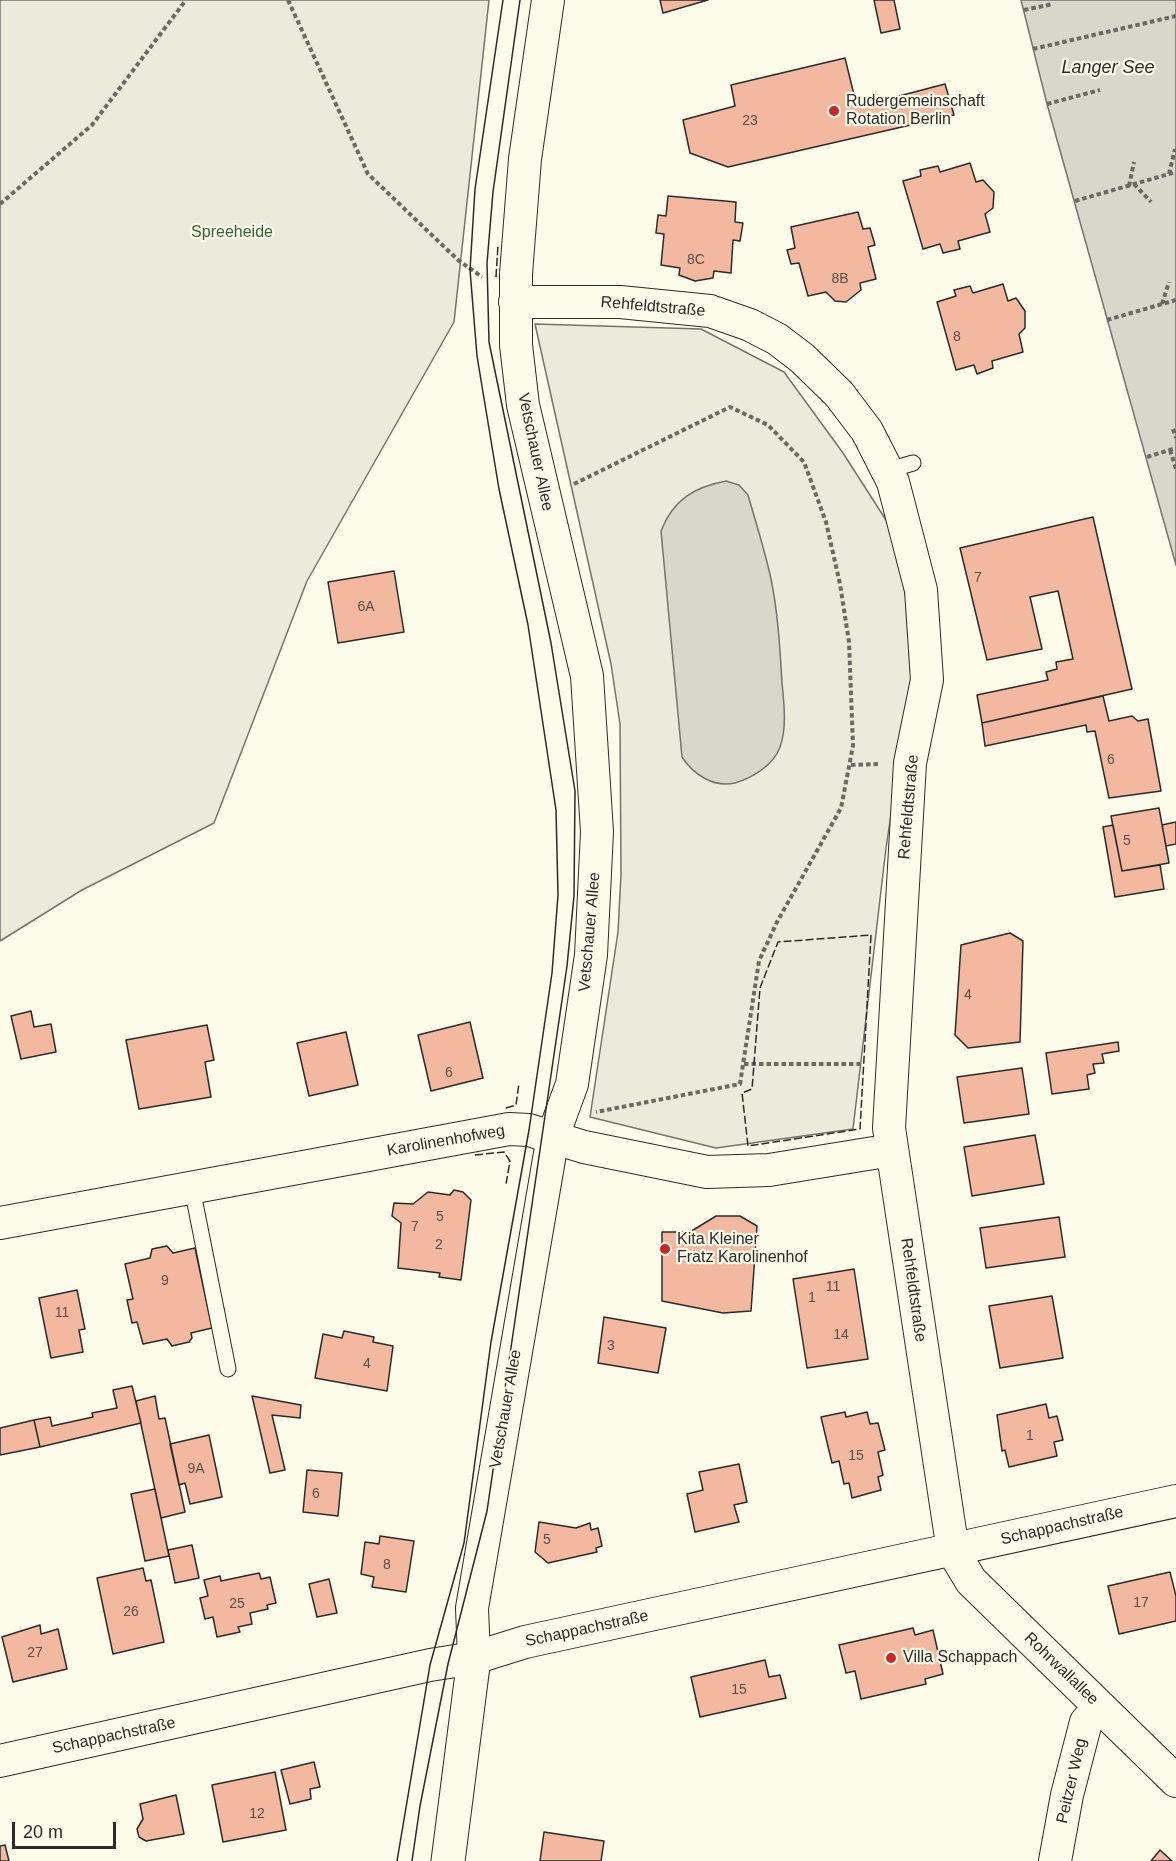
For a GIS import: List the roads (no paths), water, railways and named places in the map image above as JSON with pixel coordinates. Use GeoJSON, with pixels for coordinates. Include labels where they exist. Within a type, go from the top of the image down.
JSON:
{"type":"FeatureCollection","features":[{"type":"Feature","properties":{"kind":"street","name":"Vetschauer Allee"},"geometry":{"type":"LineString","coordinates":[[448,1861],[474,1658],[472,1608],[553,1136],[572,1084],[591,955],[597,832],[587,676],[523,405],[516,345],[515,288],[525,159],[548,0]]}},
{"type":"Feature","properties":{"kind":"street","name":"Rehfeldtstraße"},"geometry":{"type":"LineString","coordinates":[[515,288],[711,311],[750,325],[802,357],[839,394],[867,431],[901,467],[921,590],[927,680],[910,763],[889,1128],[953,1551]]}},
{"type":"Feature","properties":{"kind":"street","name":"Karolinenhofweg"},"geometry":{"type":"LineString","coordinates":[[0,1223],[509,1129],[529,1130],[584,1147],[707,1172],[769,1170],[892,1150]]}},
{"type":"Feature","properties":{"kind":"street","name":"Schappachstraße"},"geometry":{"type":"LineString","coordinates":[[0,1761],[430,1665],[474,1658],[525,1642],[1176,1501]]}},
{"type":"Feature","properties":{"kind":"street","name":"Rohrwallallee"},"geometry":{"type":"LineString","coordinates":[[953,1551],[971,1581],[1176,1781]]}},
{"type":"Feature","properties":{"kind":"street","name":"Peitzer Weg"},"geometry":{"type":"LineString","coordinates":[[1055,1861],[1067,1795],[1086,1722],[1100,1707]]}},
{"type":"Feature","properties":{"kind":"lane"},"geometry":{"type":"LineString","coordinates":[[192,1188],[228,1369]]}},
{"type":"Feature","properties":{"kind":"water","name":"Langer See"},"geometry":{"type":"Polygon","coordinates":[[[1021,0],[1176,0],[1176,565],[1047,104],[1021,0]]]}},
{"type":"Feature","properties":{"kind":"water"},"geometry":{"type":"Polygon","coordinates":[[[726,481],[739,485],[748,495],[769,568],[777,618],[784,715],[784,732],[773,760],[748,778],[727,784],[704,778],[682,757],[661,531],[678,503],[695,491],[726,481]]]}},
{"type":"Feature","properties":{"kind":"tram line"},"geometry":{"type":"LineString","coordinates":[[397,1861],[430,1665],[464,1543],[491,1342],[529,1130],[552,973],[558,895],[556,810],[528,625],[499,489],[477,356],[470,270],[475,189],[503,0]]}},
{"type":"Feature","properties":{"kind":"tram line"},"geometry":{"type":"LineString","coordinates":[[412,1861],[420,1806],[448,1664],[487,1511],[567,966],[574,896],[575,791],[551,643],[489,342],[487,263],[493,192],[520,0]]}},
{"type":"Feature","properties":{"kind":"place","name":"Rudergemeinschaft Rotation Berlin"},"geometry":{"type":"Point","coordinates":[834,111]}},
{"type":"Feature","properties":{"kind":"place","name":"Kita Kleiner Fratz Karolinenhof"},"geometry":{"type":"Point","coordinates":[665,1249]}},
{"type":"Feature","properties":{"kind":"place","name":"Villa Schappach"},"geometry":{"type":"Point","coordinates":[891,1658]}},
{"type":"Feature","properties":{"kind":"park label","name":"Spreeheide"},"geometry":{"type":"Point","coordinates":[232,233]}}]}
